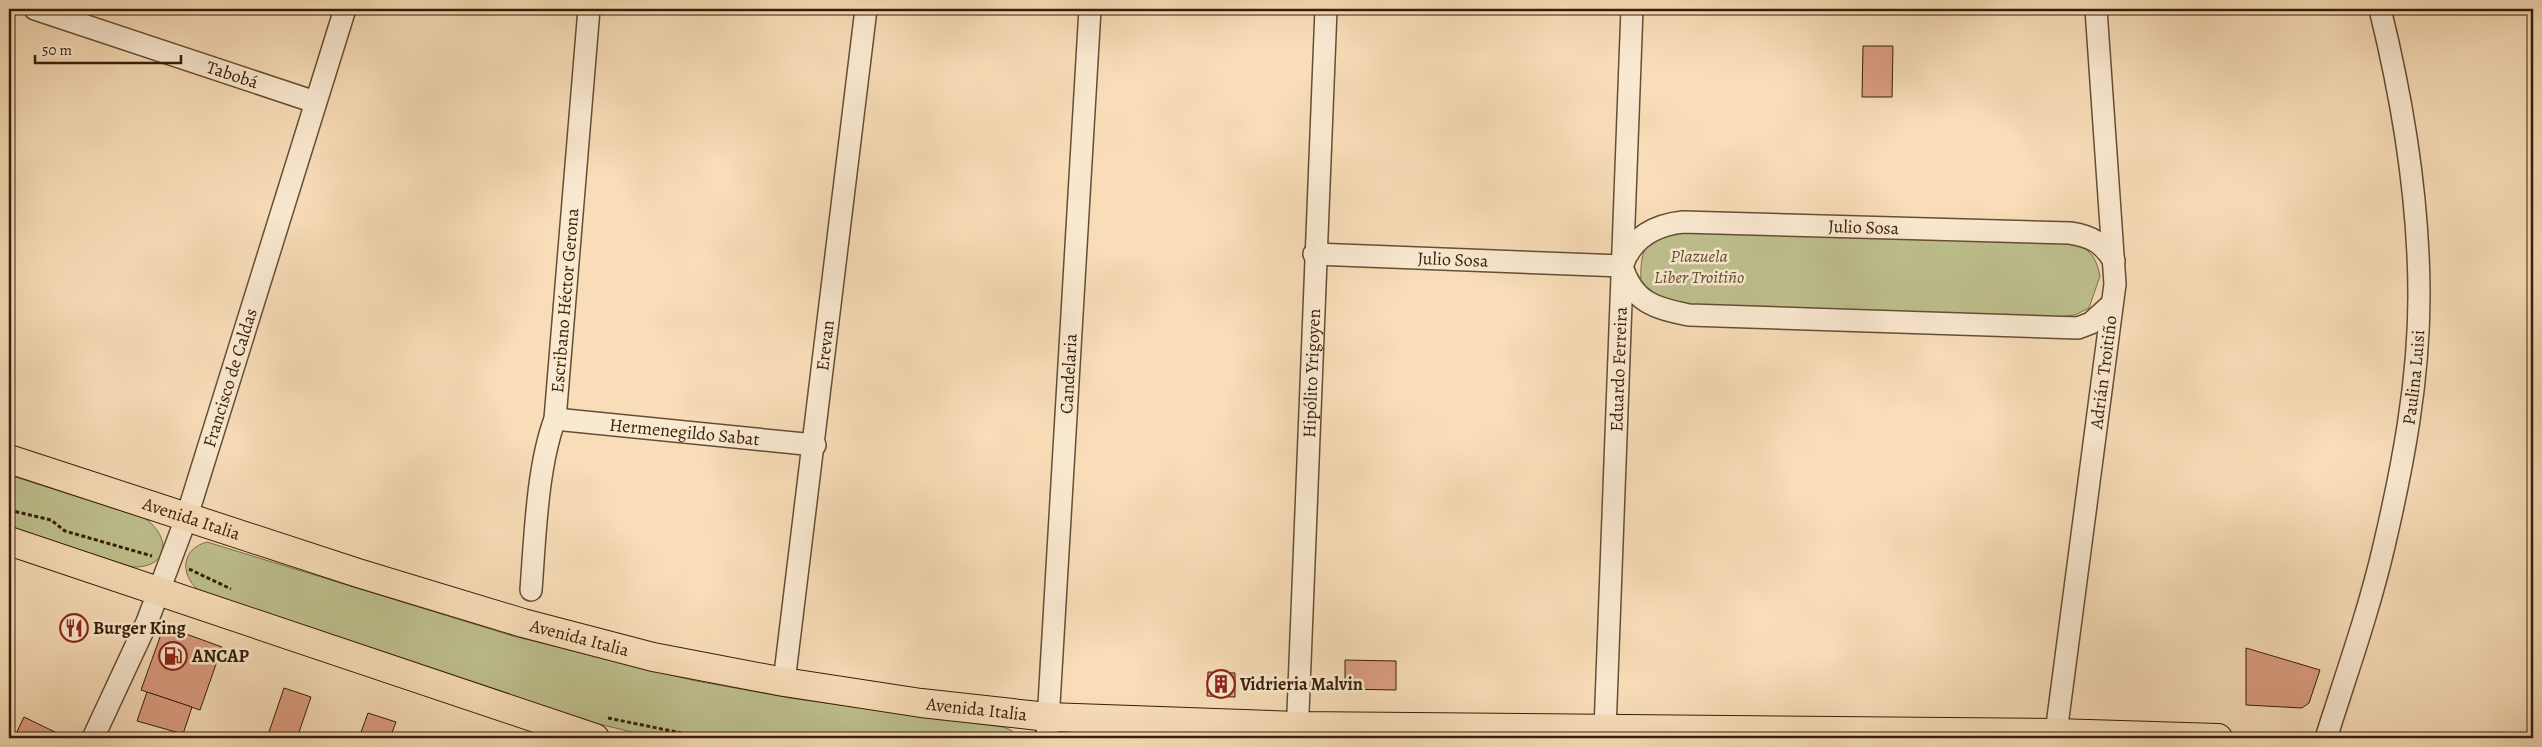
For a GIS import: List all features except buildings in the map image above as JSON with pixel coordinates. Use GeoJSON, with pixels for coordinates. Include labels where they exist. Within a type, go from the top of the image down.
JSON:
{"type":"FeatureCollection","features":[{"type":"Feature","properties":{"kind":"main road","name":"Avenida Italia"},"geometry":{"type":"LineString","coordinates":[[9,459],[358,573],[523,623],[653,657],[784,682],[921,703],[1048,728],[1298,732],[1605,730],[2056,733],[2218,738]]}},
{"type":"Feature","properties":{"kind":"main road"},"geometry":{"type":"LineString","coordinates":[[9,541],[158,590],[598,727]]}},
{"type":"Feature","properties":{"kind":"street","name":"Tabobá"},"geometry":{"type":"LineString","coordinates":[[34,9],[315,102]]}},
{"type":"Feature","properties":{"kind":"street","name":"Francisco de Caldas"},"geometry":{"type":"LineString","coordinates":[[93,738],[147,622],[187,516],[345,9]]}},
{"type":"Feature","properties":{"kind":"street","name":"Escribano Héctor Gerona"},"geometry":{"type":"LineString","coordinates":[[531,590],[538,510],[549,435],[555,418],[589,9]]}},
{"type":"Feature","properties":{"kind":"street","name":"Erevan"},"geometry":{"type":"LineString","coordinates":[[784,682],[815,445],[866,9]]}},
{"type":"Feature","properties":{"kind":"street","name":"Candelaria"},"geometry":{"type":"LineString","coordinates":[[1048,728],[1090,9]]}},
{"type":"Feature","properties":{"kind":"street","name":"Hipólito Yrigoyen"},"geometry":{"type":"LineString","coordinates":[[1298,732],[1314,254],[1326,9]]}},
{"type":"Feature","properties":{"kind":"street","name":"Eduardo Ferreira"},"geometry":{"type":"LineString","coordinates":[[1605,730],[1632,9]]}},
{"type":"Feature","properties":{"kind":"street","name":"Adrián Troitiño"},"geometry":{"type":"LineString","coordinates":[[2056,733],[2115,284],[2096,9]]}},
{"type":"Feature","properties":{"kind":"street","name":"Paulina Luisi"},"geometry":{"type":"LineString","coordinates":[[2326,738],[2384,549],[2408,428],[2416,354],[2419,297],[2417,237],[2408,147],[2391,54],[2380,9]]}},
{"type":"Feature","properties":{"kind":"street","name":"Julio Sosa"},"geometry":{"type":"LineString","coordinates":[[1314,254],[1622,266],[1634,243],[1651,230],[1668,224],[1684,222],[2070,233],[2095,240],[2106,248],[2114,261]]}},
{"type":"Feature","properties":{"kind":"street"},"geometry":{"type":"LineString","coordinates":[[1622,266],[1629,286],[1638,296],[1650,304],[1689,315],[2078,328],[2091,323],[2112,304]]}},
{"type":"Feature","properties":{"kind":"street","name":"Hermenegildo Sabat"},"geometry":{"type":"LineString","coordinates":[[555,418],[815,445]]}},
{"type":"Feature","properties":{"kind":"path"},"geometry":{"type":"LineString","coordinates":[[9,510],[51,520],[65,530],[170,562],[236,591]]}},
{"type":"Feature","properties":{"kind":"path"},"geometry":{"type":"LineString","coordinates":[[598,727],[629,724],[706,738]]}},
{"type":"Feature","properties":{"kind":"green space","name":"Plazuela Liber Troitiño"},"geometry":{"type":"Polygon","coordinates":[[[1663,229],[2055,240],[2080,246],[2090,253],[2100,276],[2089,308],[2075,315],[2057,317],[1665,304],[1641,284],[1641,266],[1644,252],[1651,241],[1663,229]]]}},
{"type":"Feature","properties":{"kind":"green space"},"geometry":{"type":"Polygon","coordinates":[[[9,475],[144,518],[159,533],[162,542],[160,557],[145,566],[133,567],[9,528],[9,475]]]}},
{"type":"Feature","properties":{"kind":"green space"},"geometry":{"type":"Polygon","coordinates":[[[207,542],[513,636],[696,681],[790,698],[1003,727],[1011,730],[1020,738],[657,738],[582,720],[198,590],[188,577],[186,563],[192,550],[198,545],[207,542]]]}},
{"type":"Feature","properties":{"kind":"place","name":"Burger King"},"geometry":{"type":"Point","coordinates":[74,628]}},
{"type":"Feature","properties":{"kind":"place","name":"ANCAP"},"geometry":{"type":"Point","coordinates":[173,656]}},
{"type":"Feature","properties":{"kind":"place","name":"Vidrieria Malvin"},"geometry":{"type":"Point","coordinates":[1221,684]}}]}
